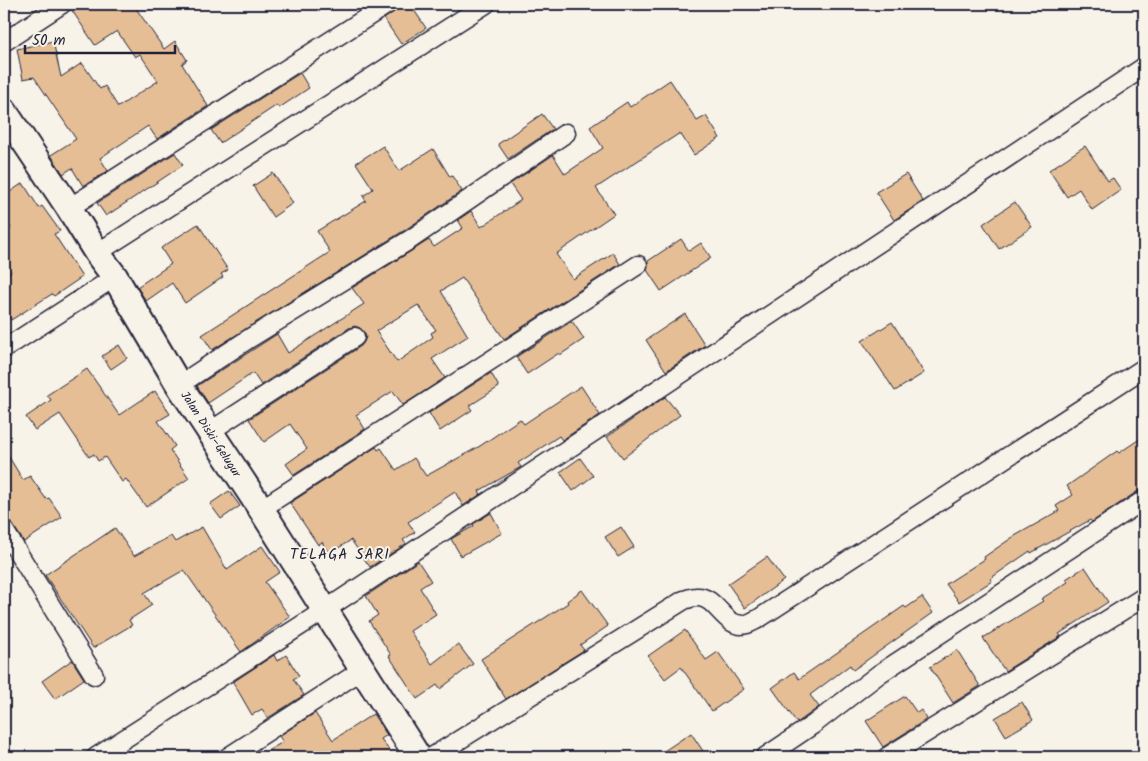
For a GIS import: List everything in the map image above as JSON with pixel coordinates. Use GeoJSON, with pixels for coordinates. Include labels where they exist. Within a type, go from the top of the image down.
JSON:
{"type":"FeatureCollection","features":[{"type":"Feature","properties":{"kind":"main road","name":"Jalan Diski–Gelugur"},"geometry":{"type":"LineString","coordinates":[[4,111],[97,253],[115,277],[179,385],[262,509],[362,670],[420,757]]}},
{"type":"Feature","properties":{"kind":"street"},"geometry":{"type":"LineString","coordinates":[[4,42],[62,4]]}},
{"type":"Feature","properties":{"kind":"street"},"geometry":{"type":"LineString","coordinates":[[69,208],[388,4]]}},
{"type":"Feature","properties":{"kind":"street"},"geometry":{"type":"LineString","coordinates":[[97,253],[486,4]]}},
{"type":"Feature","properties":{"kind":"street"},"geometry":{"type":"LineString","coordinates":[[96,757],[324,610],[1144,67]]}},
{"type":"Feature","properties":{"kind":"street"},"geometry":{"type":"LineString","coordinates":[[179,385],[266,328],[411,239],[566,133]]}},
{"type":"Feature","properties":{"kind":"street"},"geometry":{"type":"LineString","coordinates":[[262,509],[638,265]]}},
{"type":"Feature","properties":{"kind":"street"},"geometry":{"type":"LineString","coordinates":[[4,349],[115,277]]}},
{"type":"Feature","properties":{"kind":"street"},"geometry":{"type":"LineString","coordinates":[[209,432],[355,337]]}},
{"type":"Feature","properties":{"kind":"street"},"geometry":{"type":"LineString","coordinates":[[420,757],[684,600],[698,596],[710,600],[724,616],[737,624],[747,625],[1144,368]]}},
{"type":"Feature","properties":{"kind":"street"},"geometry":{"type":"LineString","coordinates":[[764,757],[814,724],[879,674],[1144,500]]}},
{"type":"Feature","properties":{"kind":"street"},"geometry":{"type":"LineString","coordinates":[[4,530],[94,675]]}},
{"type":"Feature","properties":{"kind":"street"},"geometry":{"type":"LineString","coordinates":[[887,757],[1144,597]]}},
{"type":"Feature","properties":{"kind":"street"},"geometry":{"type":"LineString","coordinates":[[228,757],[362,670]]}},
{"type":"Feature","properties":{"kind":"building"},"geometry":{"type":"Polygon","coordinates":[[[73,4],[133,4],[164,49],[175,41],[187,60],[182,64],[208,106],[157,139],[148,126],[100,158],[108,171],[83,186],[72,168],[63,174],[51,155],[76,139],[34,77],[23,79],[17,49],[53,41],[61,77],[82,63],[100,89],[105,86],[118,107],[158,81],[140,54],[135,57],[117,31],[95,45],[71,9],[73,4]]]}},
{"type":"Feature","properties":{"kind":"building"},"geometry":{"type":"Polygon","coordinates":[[[405,4],[410,4],[426,28],[401,44],[384,19],[405,4]]]}},
{"type":"Feature","properties":{"kind":"building"},"geometry":{"type":"Polygon","coordinates":[[[300,73],[309,88],[279,108],[277,105],[220,143],[211,130],[300,73]]]}},
{"type":"Feature","properties":{"kind":"building"},"geometry":{"type":"Polygon","coordinates":[[[670,80],[697,121],[706,116],[720,138],[694,155],[680,133],[596,188],[614,214],[556,254],[573,279],[613,253],[620,264],[504,339],[462,278],[441,291],[468,336],[432,359],[445,378],[403,405],[393,391],[356,415],[365,429],[294,475],[286,464],[307,449],[290,424],[264,442],[249,419],[361,346],[366,337],[360,328],[355,326],[349,328],[261,385],[253,373],[208,403],[197,386],[277,334],[288,353],[364,304],[352,288],[429,240],[434,247],[463,228],[458,220],[471,211],[481,227],[521,200],[510,184],[553,155],[565,174],[603,148],[590,127],[627,102],[630,107],[670,80]],[[418,305],[376,331],[397,362],[433,337],[431,333],[436,330],[418,305]]]}},
{"type":"Feature","properties":{"kind":"building"},"geometry":{"type":"Polygon","coordinates":[[[542,114],[553,129],[508,159],[498,144],[542,114]]]}},
{"type":"Feature","properties":{"kind":"building"},"geometry":{"type":"Polygon","coordinates":[[[383,146],[399,171],[433,149],[450,177],[452,176],[462,191],[405,230],[212,350],[202,335],[330,252],[317,231],[366,201],[363,196],[373,189],[356,163],[383,146]]]}},
{"type":"Feature","properties":{"kind":"building"},"geometry":{"type":"Polygon","coordinates":[[[1085,146],[1108,181],[1113,178],[1121,190],[1092,210],[1079,189],[1067,197],[1049,170],[1085,146]]]}},
{"type":"Feature","properties":{"kind":"building"},"geometry":{"type":"Polygon","coordinates":[[[175,153],[183,165],[106,216],[97,203],[175,153]]]}},
{"type":"Feature","properties":{"kind":"building"},"geometry":{"type":"Polygon","coordinates":[[[273,173],[293,203],[273,217],[253,186],[273,173]]]}},
{"type":"Feature","properties":{"kind":"building"},"geometry":{"type":"Polygon","coordinates":[[[906,174],[923,201],[894,220],[876,192],[906,174]]]}},
{"type":"Feature","properties":{"kind":"building"},"geometry":{"type":"Polygon","coordinates":[[[23,183],[39,208],[42,206],[60,231],[54,234],[82,277],[54,296],[52,294],[11,320],[4,308],[4,276],[11,272],[4,262],[4,233],[11,228],[4,216],[4,196],[23,183]]]}},
{"type":"Feature","properties":{"kind":"building"},"geometry":{"type":"Polygon","coordinates":[[[1015,202],[1032,227],[999,249],[983,224],[1015,202]]]}},
{"type":"Feature","properties":{"kind":"building"},"geometry":{"type":"Polygon","coordinates":[[[198,224],[228,270],[221,274],[223,277],[185,303],[172,283],[146,301],[137,287],[171,264],[161,248],[198,224]]]}},
{"type":"Feature","properties":{"kind":"building"},"geometry":{"type":"Polygon","coordinates":[[[681,239],[689,251],[701,243],[711,258],[661,291],[647,270],[648,261],[681,239]]]}},
{"type":"Feature","properties":{"kind":"building"},"geometry":{"type":"Polygon","coordinates":[[[685,314],[705,345],[666,371],[646,340],[685,314]]]}},
{"type":"Feature","properties":{"kind":"building"},"geometry":{"type":"Polygon","coordinates":[[[572,321],[584,339],[527,374],[516,357],[572,321]]]}},
{"type":"Feature","properties":{"kind":"building"},"geometry":{"type":"Polygon","coordinates":[[[892,322],[924,373],[895,391],[862,341],[892,322]]]}},
{"type":"Feature","properties":{"kind":"building"},"geometry":{"type":"Polygon","coordinates":[[[119,345],[127,358],[111,369],[102,356],[119,345]]]}},
{"type":"Feature","properties":{"kind":"building"},"geometry":{"type":"Polygon","coordinates":[[[87,369],[119,415],[155,391],[170,414],[158,421],[175,446],[170,450],[189,478],[146,507],[126,479],[122,482],[105,457],[98,461],[94,454],[89,457],[60,414],[35,430],[26,417],[51,400],[47,395],[87,369]]]}},
{"type":"Feature","properties":{"kind":"building"},"geometry":{"type":"Polygon","coordinates":[[[491,373],[499,387],[469,406],[472,410],[440,431],[429,413],[491,373]]]}},
{"type":"Feature","properties":{"kind":"building"},"geometry":{"type":"Polygon","coordinates":[[[581,386],[600,415],[562,440],[559,436],[518,463],[521,467],[479,491],[481,494],[463,506],[455,492],[408,522],[415,532],[403,540],[406,544],[370,567],[351,540],[329,554],[322,542],[318,545],[290,503],[376,447],[378,450],[381,448],[396,470],[414,458],[426,476],[480,446],[520,419],[524,424],[581,386]]]}},
{"type":"Feature","properties":{"kind":"building"},"geometry":{"type":"Polygon","coordinates":[[[665,397],[680,415],[623,458],[607,437],[665,397]]]}},
{"type":"Feature","properties":{"kind":"building"},"geometry":{"type":"Polygon","coordinates":[[[1144,436],[1144,490],[1138,491],[1092,522],[1090,520],[1031,553],[1030,551],[991,578],[992,581],[959,602],[946,584],[985,559],[984,557],[1013,537],[1059,511],[1056,506],[1073,495],[1067,486],[1117,451],[1119,453],[1144,436]]]}},
{"type":"Feature","properties":{"kind":"building"},"geometry":{"type":"Polygon","coordinates":[[[4,449],[23,480],[30,476],[46,499],[49,498],[62,517],[24,542],[4,511],[4,449]]]}},
{"type":"Feature","properties":{"kind":"building"},"geometry":{"type":"Polygon","coordinates":[[[580,458],[593,476],[573,491],[560,472],[580,458]]]}},
{"type":"Feature","properties":{"kind":"building"},"geometry":{"type":"Polygon","coordinates":[[[229,491],[240,506],[221,519],[210,504],[229,491]]]}},
{"type":"Feature","properties":{"kind":"building"},"geometry":{"type":"Polygon","coordinates":[[[491,513],[502,533],[461,556],[451,539],[474,526],[473,524],[491,513]]]}},
{"type":"Feature","properties":{"kind":"building"},"geometry":{"type":"Polygon","coordinates":[[[202,527],[227,570],[262,546],[280,572],[265,582],[290,617],[241,652],[184,570],[144,593],[152,605],[129,620],[132,625],[93,648],[45,575],[115,528],[134,556],[171,536],[175,542],[202,527]]]}},
{"type":"Feature","properties":{"kind":"building"},"geometry":{"type":"Polygon","coordinates":[[[621,527],[634,547],[618,557],[605,537],[621,527]]]}},
{"type":"Feature","properties":{"kind":"building"},"geometry":{"type":"Polygon","coordinates":[[[767,557],[784,580],[745,608],[728,584],[767,557]]]}},
{"type":"Feature","properties":{"kind":"building"},"geometry":{"type":"Polygon","coordinates":[[[418,561],[431,581],[420,588],[436,614],[410,631],[432,664],[458,644],[473,664],[440,689],[437,685],[417,699],[369,621],[378,615],[366,596],[418,561]]]}},
{"type":"Feature","properties":{"kind":"building"},"geometry":{"type":"Polygon","coordinates":[[[1085,567],[1108,602],[1059,634],[1061,636],[1005,671],[983,638],[1043,601],[1041,599],[1068,582],[1066,579],[1085,567]]]}},
{"type":"Feature","properties":{"kind":"building"},"geometry":{"type":"Polygon","coordinates":[[[582,590],[608,626],[580,645],[584,650],[506,699],[481,659],[568,603],[567,601],[582,590]]]}},
{"type":"Feature","properties":{"kind":"building"},"geometry":{"type":"Polygon","coordinates":[[[922,597],[933,613],[853,670],[850,665],[810,695],[819,707],[797,723],[772,688],[794,672],[799,679],[904,606],[906,608],[922,597]]]}},
{"type":"Feature","properties":{"kind":"building"},"geometry":{"type":"Polygon","coordinates":[[[685,630],[706,660],[718,652],[744,689],[712,711],[681,667],[665,679],[648,656],[685,630]]]}},
{"type":"Feature","properties":{"kind":"building"},"geometry":{"type":"Polygon","coordinates":[[[957,650],[980,686],[953,703],[930,667],[957,650]]]}},
{"type":"Feature","properties":{"kind":"building"},"geometry":{"type":"Polygon","coordinates":[[[274,655],[277,661],[286,655],[299,676],[293,679],[304,695],[268,718],[262,709],[252,715],[233,682],[274,655]]]}},
{"type":"Feature","properties":{"kind":"building"},"geometry":{"type":"Polygon","coordinates":[[[72,660],[84,679],[55,699],[42,681],[72,660]]]}},
{"type":"Feature","properties":{"kind":"building"},"geometry":{"type":"Polygon","coordinates":[[[905,696],[917,713],[921,710],[927,719],[883,747],[866,721],[905,696]]]}},
{"type":"Feature","properties":{"kind":"building"},"geometry":{"type":"Polygon","coordinates":[[[1022,702],[1033,720],[1006,736],[995,718],[1022,702]]]}},
{"type":"Feature","properties":{"kind":"building"},"geometry":{"type":"Polygon","coordinates":[[[315,713],[333,740],[373,714],[387,735],[381,739],[394,757],[257,757],[283,742],[279,736],[315,713]]]}},
{"type":"Feature","properties":{"kind":"building"},"geometry":{"type":"Polygon","coordinates":[[[691,733],[707,757],[655,757],[691,733]]]}},
{"type":"Feature","properties":{"kind":"district","name":"TELAGA SARI"},"geometry":{"type":"Point","coordinates":[340,554]}}]}
